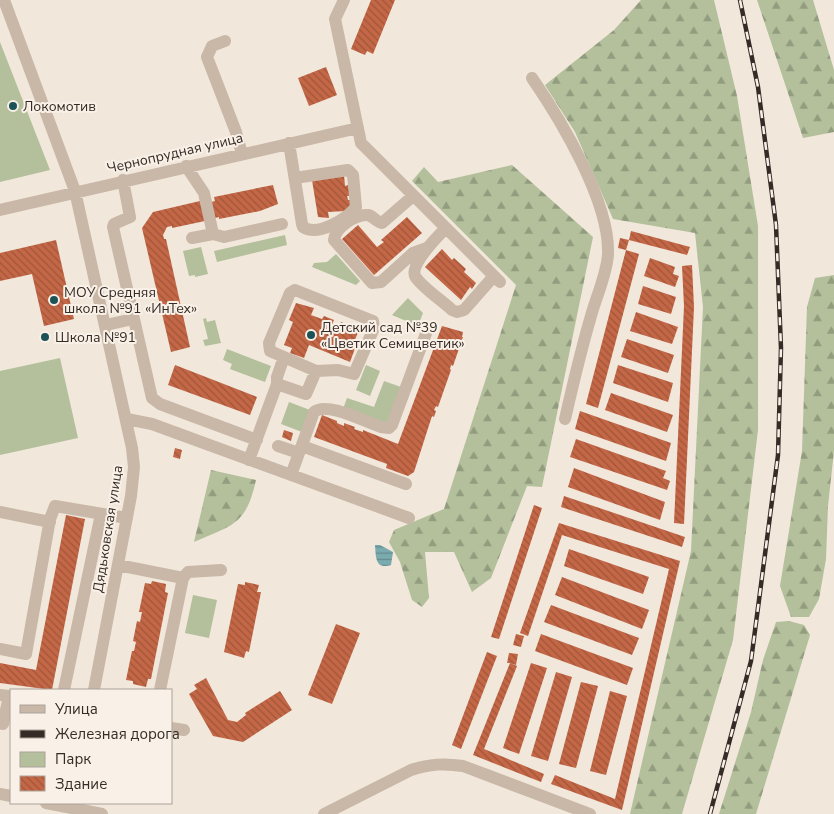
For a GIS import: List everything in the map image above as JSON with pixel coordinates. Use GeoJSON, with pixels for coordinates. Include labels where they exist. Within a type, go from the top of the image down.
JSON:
{"type":"FeatureCollection","features":[{"type":"Feature","properties":{"kind":"street","name":"Дядьковская улица"},"geometry":{"type":"LineString","coordinates":[[4,0],[74,191],[127,419],[134,467],[127,518],[94,689]]}},
{"type":"Feature","properties":{"kind":"street"},"geometry":{"type":"LineString","coordinates":[[344,0],[335,19],[358,128],[365,147],[414,196],[446,228],[497,279],[460,312],[452,310],[415,275],[416,268],[427,248],[446,228]]}},
{"type":"Feature","properties":{"kind":"street"},"geometry":{"type":"LineString","coordinates":[[224,41],[210,48],[207,58],[236,132],[242,154]]}},
{"type":"Feature","properties":{"kind":"street"},"geometry":{"type":"LineString","coordinates":[[532,78],[549,103],[584,169],[600,209],[608,238],[608,257],[583,344],[565,419]]}},
{"type":"Feature","properties":{"kind":"street","name":"Чернопрудная улица"},"geometry":{"type":"LineString","coordinates":[[0,210],[74,191],[358,128]]}},
{"type":"Feature","properties":{"kind":"street"},"geometry":{"type":"LineString","coordinates":[[289,143],[302,224],[306,229],[335,226],[356,208],[352,175],[348,170],[295,178]]}},
{"type":"Feature","properties":{"kind":"street"},"geometry":{"type":"LineString","coordinates":[[186,166],[204,193],[213,234]]}},
{"type":"Feature","properties":{"kind":"street"},"geometry":{"type":"LineString","coordinates":[[123,180],[130,217],[114,224],[113,227],[151,394],[155,402],[257,440]]}},
{"type":"Feature","properties":{"kind":"street"},"geometry":{"type":"LineString","coordinates":[[414,196],[382,223],[368,215],[353,218],[336,233],[334,240],[372,283],[381,282],[413,254],[427,248]]}},
{"type":"Feature","properties":{"kind":"street"},"geometry":{"type":"LineString","coordinates":[[192,238],[213,234],[224,237],[282,224]]}},
{"type":"Feature","properties":{"kind":"street"},"geometry":{"type":"LineString","coordinates":[[292,291],[300,291],[373,321],[374,328],[354,374],[338,370],[316,371],[284,357],[274,353],[269,347],[292,291]]}},
{"type":"Feature","properties":{"kind":"street"},"geometry":{"type":"LineString","coordinates":[[106,325],[134,319]]}},
{"type":"Feature","properties":{"kind":"street"},"geometry":{"type":"LineString","coordinates":[[291,475],[314,412],[323,408],[380,427],[389,428],[394,422],[428,328]]}},
{"type":"Feature","properties":{"kind":"street"},"geometry":{"type":"LineString","coordinates":[[249,460],[277,384],[277,377],[284,357]]}},
{"type":"Feature","properties":{"kind":"street"},"geometry":{"type":"LineString","coordinates":[[277,384],[306,394],[316,371]]}},
{"type":"Feature","properties":{"kind":"street"},"geometry":{"type":"LineString","coordinates":[[127,419],[152,424],[409,518]]}},
{"type":"Feature","properties":{"kind":"street"},"geometry":{"type":"LineString","coordinates":[[278,446],[300,450],[406,484]]}},
{"type":"Feature","properties":{"kind":"street"},"geometry":{"type":"LineString","coordinates":[[0,649],[26,654],[50,522],[56,506],[127,518]]}},
{"type":"Feature","properties":{"kind":"street"},"geometry":{"type":"LineString","coordinates":[[0,512],[50,522]]}},
{"type":"Feature","properties":{"kind":"street"},"geometry":{"type":"LineString","coordinates":[[64,689],[101,514]]}},
{"type":"Feature","properties":{"kind":"street"},"geometry":{"type":"LineString","coordinates":[[118,565],[183,578]]}},
{"type":"Feature","properties":{"kind":"street"},"geometry":{"type":"LineString","coordinates":[[160,689],[183,578],[188,572],[221,570]]}},
{"type":"Feature","properties":{"kind":"street"},"geometry":{"type":"LineString","coordinates":[[3,724],[7,696]]}},
{"type":"Feature","properties":{"kind":"street"},"geometry":{"type":"LineString","coordinates":[[324,814],[411,770],[426,765],[447,763],[463,766],[590,814]]}},
{"type":"Feature","properties":{"kind":"street"},"geometry":{"type":"LineString","coordinates":[[53,807],[102,814]]}},
{"type":"Feature","properties":{"kind":"green space"},"geometry":{"type":"Polygon","coordinates":[[[641,0],[714,0],[737,96],[758,226],[758,430],[733,640],[682,814],[630,814],[691,551],[703,307],[695,233],[613,219],[575,132],[545,85],[614,30],[641,0]]]}},
{"type":"Feature","properties":{"kind":"green space"},"geometry":{"type":"Polygon","coordinates":[[[757,0],[813,0],[834,70],[834,132],[803,138],[757,0]]]}},
{"type":"Feature","properties":{"kind":"green space","name":"Локомотив"},"geometry":{"type":"Polygon","coordinates":[[[0,42],[50,170],[0,182],[0,42]]]}},
{"type":"Feature","properties":{"kind":"green space"},"geometry":{"type":"Polygon","coordinates":[[[512,165],[593,237],[542,487],[527,486],[491,578],[472,592],[454,552],[425,552],[429,598],[422,607],[412,600],[400,562],[389,542],[394,530],[444,509],[516,285],[412,181],[424,167],[438,182],[512,165]]]}},
{"type":"Feature","properties":{"kind":"green space"},"geometry":{"type":"Polygon","coordinates":[[[285,235],[287,245],[217,262],[214,251],[285,235]]]}},
{"type":"Feature","properties":{"kind":"green space"},"geometry":{"type":"Polygon","coordinates":[[[201,247],[208,274],[195,277],[195,275],[189,276],[183,251],[201,247]]]}},
{"type":"Feature","properties":{"kind":"green space"},"geometry":{"type":"Polygon","coordinates":[[[336,254],[360,281],[356,285],[312,267],[314,263],[327,262],[336,254]]]}},
{"type":"Feature","properties":{"kind":"green space"},"geometry":{"type":"Polygon","coordinates":[[[834,275],[834,451],[828,506],[826,559],[819,599],[809,617],[791,617],[780,586],[802,451],[807,307],[815,278],[834,275]]]}},
{"type":"Feature","properties":{"kind":"green space"},"geometry":{"type":"Polygon","coordinates":[[[408,298],[423,313],[418,326],[392,315],[408,298]]]}},
{"type":"Feature","properties":{"kind":"green space"},"geometry":{"type":"Polygon","coordinates":[[[206,318],[207,322],[215,320],[221,343],[205,346],[203,340],[208,339],[203,319],[206,318]]]}},
{"type":"Feature","properties":{"kind":"green space"},"geometry":{"type":"Polygon","coordinates":[[[227,349],[271,366],[265,382],[230,369],[232,364],[223,360],[227,349]]]}},
{"type":"Feature","properties":{"kind":"green space"},"geometry":{"type":"Polygon","coordinates":[[[60,358],[78,438],[0,455],[0,371],[60,358]]]}},
{"type":"Feature","properties":{"kind":"green space"},"geometry":{"type":"Polygon","coordinates":[[[366,365],[380,371],[370,396],[356,390],[366,365]]]}},
{"type":"Feature","properties":{"kind":"green space"},"geometry":{"type":"Polygon","coordinates":[[[384,381],[401,387],[387,425],[343,409],[347,398],[374,407],[384,381]]]}},
{"type":"Feature","properties":{"kind":"green space"},"geometry":{"type":"Polygon","coordinates":[[[289,402],[310,410],[302,432],[281,424],[289,402]]]}},
{"type":"Feature","properties":{"kind":"green space"},"geometry":{"type":"Polygon","coordinates":[[[211,470],[256,480],[248,506],[236,522],[194,542],[211,470]]]}},
{"type":"Feature","properties":{"kind":"green space"},"geometry":{"type":"Polygon","coordinates":[[[193,595],[217,600],[209,638],[185,633],[193,595]]]}},
{"type":"Feature","properties":{"kind":"green space"},"geometry":{"type":"Polygon","coordinates":[[[789,621],[804,625],[810,635],[756,814],[719,814],[751,712],[763,660],[776,622],[789,621]]]}},
{"type":"Feature","properties":{"kind":"water"},"geometry":{"type":"Polygon","coordinates":[[[375,545],[380,545],[393,552],[391,565],[382,566],[379,564],[376,558],[375,545]]]}},
{"type":"Feature","properties":{"kind":"building"},"geometry":{"type":"Polygon","coordinates":[[[371,0],[395,0],[373,54],[367,51],[365,55],[351,49],[371,0]]]}},
{"type":"Feature","properties":{"kind":"building"},"geometry":{"type":"Polygon","coordinates":[[[326,67],[337,95],[309,106],[298,78],[326,67]]]}},
{"type":"Feature","properties":{"kind":"building"},"geometry":{"type":"Polygon","coordinates":[[[344,175],[345,186],[348,185],[350,196],[347,196],[348,200],[351,200],[352,206],[346,211],[328,212],[329,218],[318,217],[312,180],[344,175]]]}},
{"type":"Feature","properties":{"kind":"building"},"geometry":{"type":"Polygon","coordinates":[[[273,185],[278,204],[260,211],[219,219],[219,217],[215,218],[211,202],[215,201],[214,197],[273,185]]]}},
{"type":"Feature","properties":{"kind":"building"},"geometry":{"type":"Polygon","coordinates":[[[200,201],[205,221],[172,228],[172,226],[167,227],[163,235],[164,239],[166,239],[190,347],[171,352],[142,228],[153,212],[200,201]]]}},
{"type":"Feature","properties":{"kind":"building"},"geometry":{"type":"Polygon","coordinates":[[[407,217],[422,233],[374,275],[342,239],[358,225],[377,247],[384,242],[381,240],[407,217]]]}},
{"type":"Feature","properties":{"kind":"building"},"geometry":{"type":"Polygon","coordinates":[[[631,231],[690,247],[687,255],[629,240],[631,231]]]}},
{"type":"Feature","properties":{"kind":"building"},"geometry":{"type":"Polygon","coordinates":[[[620,238],[629,240],[626,250],[618,248],[620,238]]]}},
{"type":"Feature","properties":{"kind":"building","name":"МОУ Средняя школа №91 «ИнТех»"},"geometry":{"type":"Polygon","coordinates":[[[56,240],[74,319],[44,326],[32,274],[0,281],[0,253],[56,240]]]}},
{"type":"Feature","properties":{"kind":"building"},"geometry":{"type":"Polygon","coordinates":[[[442,249],[452,260],[454,258],[466,269],[464,272],[476,283],[472,289],[470,287],[461,300],[425,267],[442,249]]]}},
{"type":"Feature","properties":{"kind":"building"},"geometry":{"type":"Polygon","coordinates":[[[626,250],[639,254],[598,408],[586,404],[626,250]]]}},
{"type":"Feature","properties":{"kind":"building"},"geometry":{"type":"Polygon","coordinates":[[[650,258],[675,267],[673,274],[679,276],[675,287],[644,276],[650,258]]]}},
{"type":"Feature","properties":{"kind":"building"},"geometry":{"type":"Polygon","coordinates":[[[692,265],[694,307],[684,524],[674,523],[684,306],[682,266],[692,265]]]}},
{"type":"Feature","properties":{"kind":"building"},"geometry":{"type":"Polygon","coordinates":[[[643,286],[676,297],[671,314],[638,304],[643,286]]]}},
{"type":"Feature","properties":{"kind":"building"},"geometry":{"type":"Polygon","coordinates":[[[296,303],[314,308],[311,315],[322,319],[324,316],[334,320],[332,325],[339,328],[341,322],[359,330],[354,342],[357,343],[350,362],[309,345],[304,358],[290,353],[292,348],[284,345],[293,322],[289,320],[296,303]]]}},
{"type":"Feature","properties":{"kind":"building"},"geometry":{"type":"Polygon","coordinates":[[[636,312],[678,327],[672,344],[630,331],[636,312]]]}},
{"type":"Feature","properties":{"kind":"building"},"geometry":{"type":"Polygon","coordinates":[[[442,326],[463,332],[463,337],[453,366],[451,365],[438,407],[436,406],[434,410],[436,411],[434,417],[432,416],[414,472],[408,476],[386,468],[387,464],[314,437],[322,415],[344,426],[344,423],[355,427],[354,429],[363,432],[363,430],[398,444],[442,326]]]}},
{"type":"Feature","properties":{"kind":"building"},"geometry":{"type":"Polygon","coordinates":[[[627,339],[674,355],[668,373],[621,357],[627,339]]]}},
{"type":"Feature","properties":{"kind":"building"},"geometry":{"type":"Polygon","coordinates":[[[175,365],[257,397],[250,415],[168,385],[175,365]]]}},
{"type":"Feature","properties":{"kind":"building"},"geometry":{"type":"Polygon","coordinates":[[[618,365],[673,383],[668,402],[613,383],[618,365]]]}},
{"type":"Feature","properties":{"kind":"building"},"geometry":{"type":"Polygon","coordinates":[[[611,393],[673,415],[667,432],[605,410],[611,393]]]}},
{"type":"Feature","properties":{"kind":"building"},"geometry":{"type":"Polygon","coordinates":[[[580,411],[671,443],[666,461],[575,429],[580,411]]]}},
{"type":"Feature","properties":{"kind":"building"},"geometry":{"type":"Polygon","coordinates":[[[284,430],[293,433],[291,441],[282,437],[284,430]]]}},
{"type":"Feature","properties":{"kind":"building"},"geometry":{"type":"Polygon","coordinates":[[[576,439],[666,471],[663,478],[670,481],[667,490],[570,457],[576,439]]]}},
{"type":"Feature","properties":{"kind":"building"},"geometry":{"type":"Polygon","coordinates":[[[175,448],[182,450],[180,459],[173,457],[175,448]]]}},
{"type":"Feature","properties":{"kind":"building"},"geometry":{"type":"Polygon","coordinates":[[[574,468],[665,502],[660,520],[568,487],[574,468]]]}},
{"type":"Feature","properties":{"kind":"building"},"geometry":{"type":"Polygon","coordinates":[[[564,496],[685,537],[682,547],[561,507],[564,496]]]}},
{"type":"Feature","properties":{"kind":"building"},"geometry":{"type":"Polygon","coordinates":[[[534,505],[542,508],[499,639],[491,637],[534,505]]]}},
{"type":"Feature","properties":{"kind":"building"},"geometry":{"type":"Polygon","coordinates":[[[66,515],[85,519],[52,689],[0,683],[0,663],[36,670],[66,515]]]}},
{"type":"Feature","properties":{"kind":"building"},"geometry":{"type":"Polygon","coordinates":[[[559,523],[680,561],[622,810],[551,784],[555,775],[615,799],[669,569],[562,535],[528,636],[520,633],[559,523]]]}},
{"type":"Feature","properties":{"kind":"building"},"geometry":{"type":"Polygon","coordinates":[[[569,549],[649,577],[643,594],[564,566],[569,549]]]}},
{"type":"Feature","properties":{"kind":"building"},"geometry":{"type":"Polygon","coordinates":[[[562,577],[649,610],[642,629],[555,595],[562,577]]]}},
{"type":"Feature","properties":{"kind":"building"},"geometry":{"type":"Polygon","coordinates":[[[152,581],[166,584],[165,592],[168,593],[151,679],[148,679],[146,687],[126,680],[132,651],[134,651],[136,642],[133,641],[137,621],[140,622],[142,612],[139,612],[145,583],[151,584],[152,581]]]}},
{"type":"Feature","properties":{"kind":"building"},"geometry":{"type":"Polygon","coordinates":[[[245,582],[259,585],[257,592],[261,592],[249,652],[246,651],[244,658],[224,652],[238,584],[245,585],[245,582]]]}},
{"type":"Feature","properties":{"kind":"building"},"geometry":{"type":"Polygon","coordinates":[[[551,605],[639,638],[632,655],[544,622],[551,605]]]}},
{"type":"Feature","properties":{"kind":"building"},"geometry":{"type":"Polygon","coordinates":[[[336,624],[360,633],[332,704],[308,695],[336,624]]]}},
{"type":"Feature","properties":{"kind":"building"},"geometry":{"type":"Polygon","coordinates":[[[516,634],[524,636],[521,647],[513,645],[516,634]]]}},
{"type":"Feature","properties":{"kind":"building"},"geometry":{"type":"Polygon","coordinates":[[[541,634],[633,668],[627,685],[535,651],[541,634]]]}},
{"type":"Feature","properties":{"kind":"building"},"geometry":{"type":"Polygon","coordinates":[[[487,652],[497,656],[461,749],[452,745],[487,652]]]}},
{"type":"Feature","properties":{"kind":"building"},"geometry":{"type":"Polygon","coordinates":[[[509,653],[518,654],[516,665],[507,663],[509,653]]]}},
{"type":"Feature","properties":{"kind":"building"},"geometry":{"type":"Polygon","coordinates":[[[510,663],[517,666],[484,749],[544,774],[541,782],[473,755],[510,663]]]}},
{"type":"Feature","properties":{"kind":"building"},"geometry":{"type":"Polygon","coordinates":[[[531,663],[547,668],[519,754],[503,748],[531,663]]]}},
{"type":"Feature","properties":{"kind":"building"},"geometry":{"type":"Polygon","coordinates":[[[556,672],[572,677],[548,761],[531,756],[556,672]]]}},
{"type":"Feature","properties":{"kind":"building"},"geometry":{"type":"Polygon","coordinates":[[[206,678],[228,720],[237,722],[246,715],[245,713],[280,691],[292,710],[243,742],[213,736],[189,694],[197,689],[194,685],[206,678]]]}},
{"type":"Feature","properties":{"kind":"building"},"geometry":{"type":"Polygon","coordinates":[[[581,682],[598,686],[576,768],[559,764],[581,682]]]}},
{"type":"Feature","properties":{"kind":"building"},"geometry":{"type":"Polygon","coordinates":[[[610,691],[627,696],[606,775],[590,771],[610,691]]]}},
{"type":"Feature","properties":{"kind":"railway"},"geometry":{"type":"LineString","coordinates":[[710,814],[751,661],[778,455],[781,348],[776,225],[758,87],[740,0]]}},
{"type":"Feature","properties":{"kind":"place","name":"Локомотив"},"geometry":{"type":"Point","coordinates":[13,106]}},
{"type":"Feature","properties":{"kind":"place","name":"МОУ Средняя школа №91 «ИнТех»"},"geometry":{"type":"Point","coordinates":[54,300]}},
{"type":"Feature","properties":{"kind":"place","name":"Детский сад №39 «Цветик Семицветик»"},"geometry":{"type":"Point","coordinates":[311,335]}},
{"type":"Feature","properties":{"kind":"place","name":"Школа №91"},"geometry":{"type":"Point","coordinates":[45,337]}}]}
